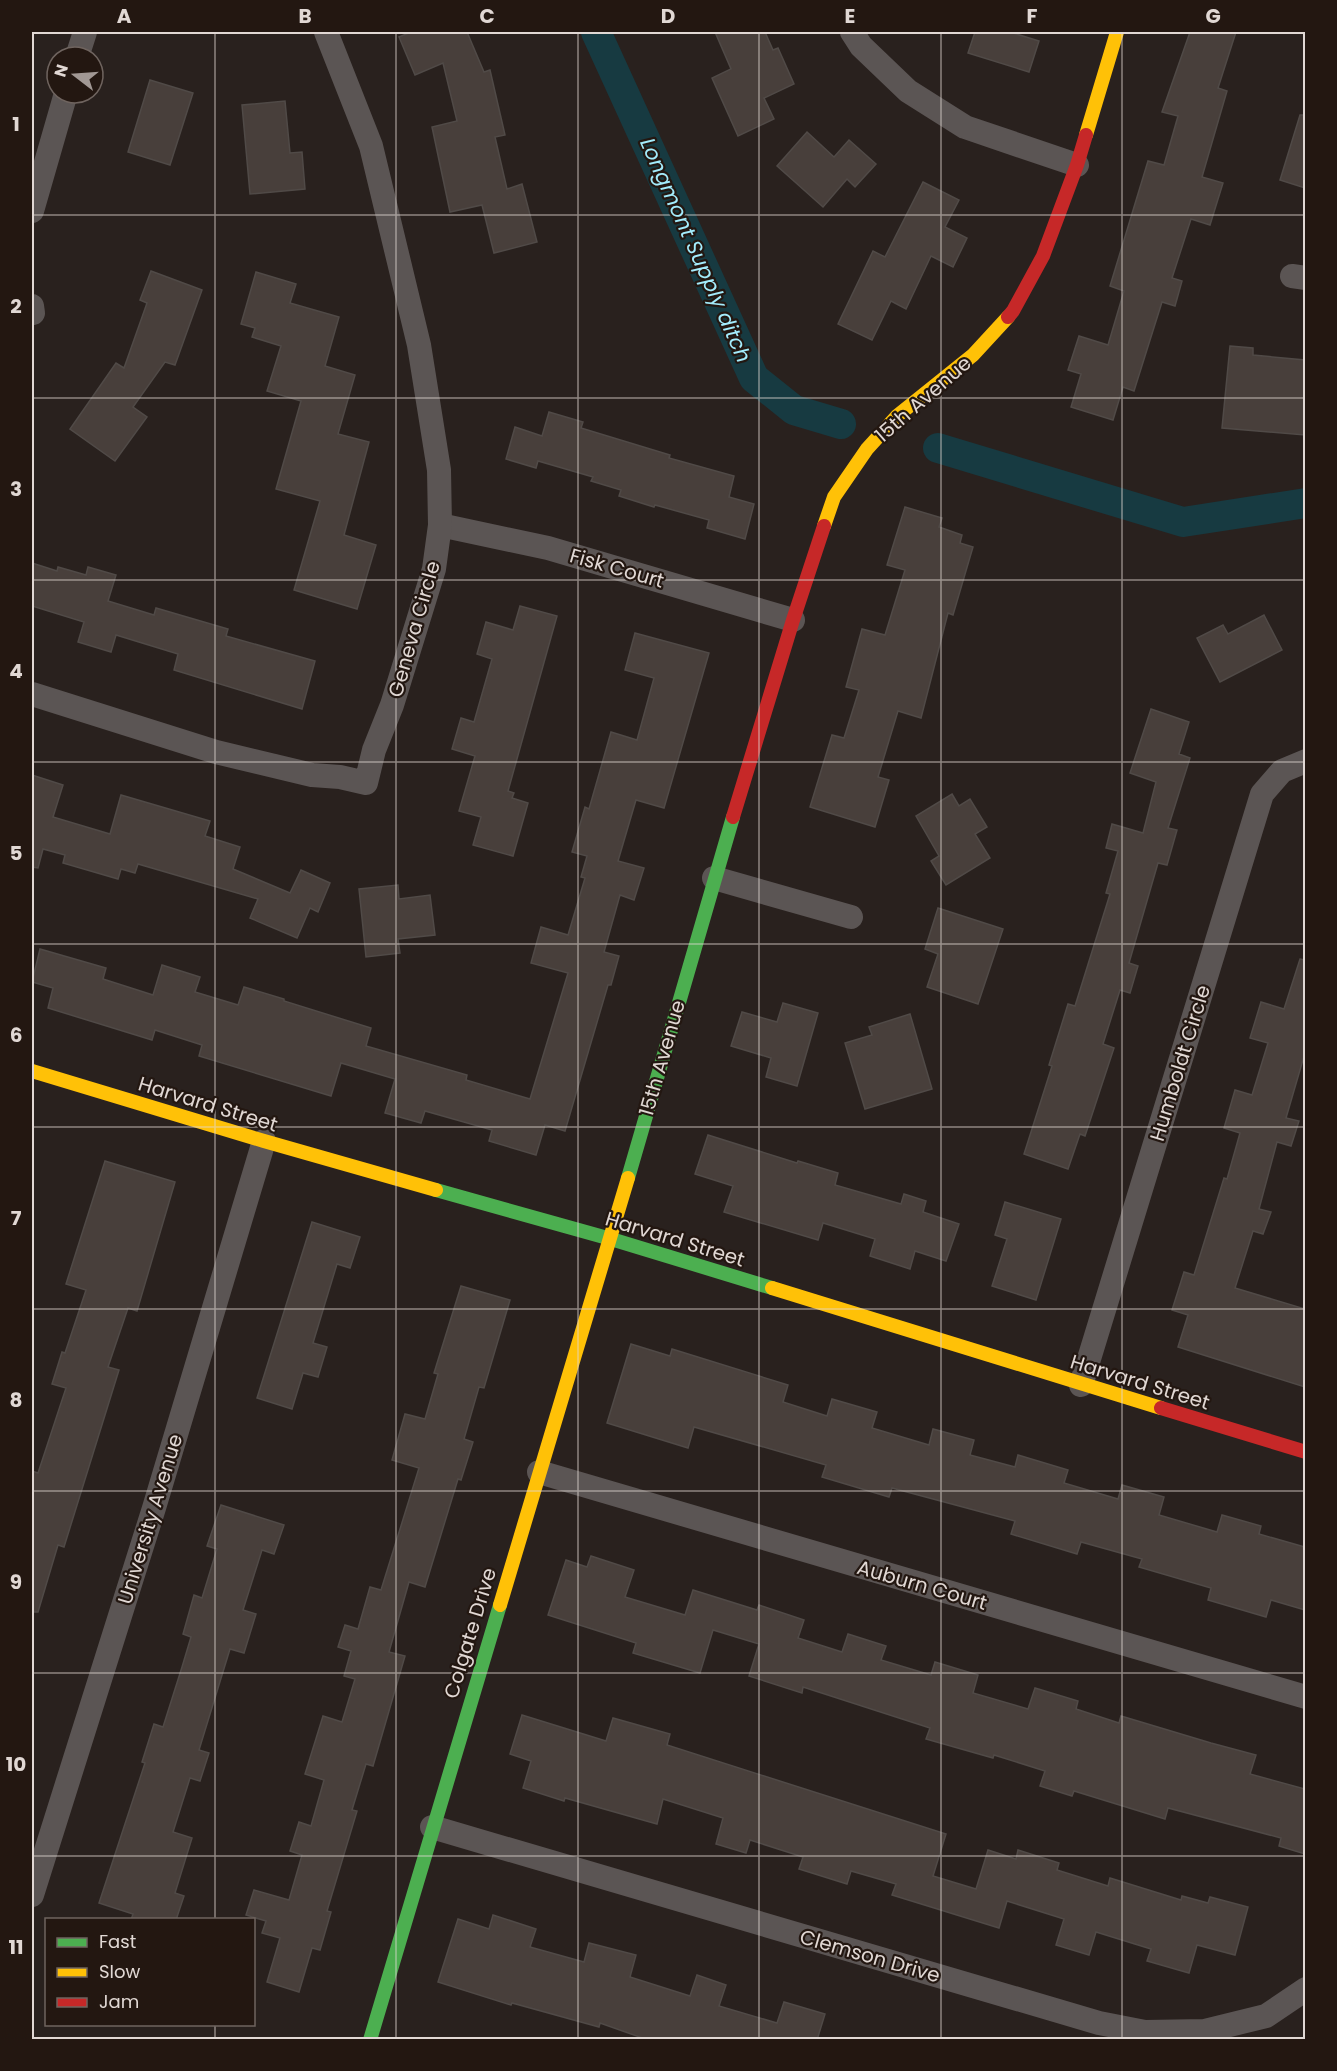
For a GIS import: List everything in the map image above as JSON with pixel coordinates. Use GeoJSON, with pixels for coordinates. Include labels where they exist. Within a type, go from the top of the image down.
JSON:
{"type":"FeatureCollection","features":[{"type":"Feature","properties":{"kind":"street","name":"Geneva Circle"},"geometry":{"type":"LineString","coordinates":[[32,694],[216,752],[312,775],[340,777],[366,783],[374,750],[393,705],[434,569],[440,525],[439,470],[419,345],[371,146],[326,32]]}},
{"type":"Feature","properties":{"kind":"street"},"geometry":{"type":"LineString","coordinates":[[852,32],[861,46],[908,91],[964,127],[1077,165]]}},
{"type":"Feature","properties":{"kind":"street","name":"15th Avenue"},"geometry":{"type":"LineString","coordinates":[[611,1239],[714,878],[793,620],[834,497],[867,449],[897,416],[973,355],[1013,311],[1043,256],[1077,165],[1117,32]]}},
{"type":"Feature","properties":{"kind":"street"},"geometry":{"type":"LineString","coordinates":[[32,211],[63,105]]}},
{"type":"Feature","properties":{"kind":"street","name":"Fisk Court"},"geometry":{"type":"LineString","coordinates":[[440,525],[548,548],[793,620]]}},
{"type":"Feature","properties":{"kind":"street","name":"Humboldt Circle"},"geometry":{"type":"LineString","coordinates":[[1081,1385],[1262,794],[1282,771],[1305,761]]}},
{"type":"Feature","properties":{"kind":"street"},"geometry":{"type":"LineString","coordinates":[[714,878],[851,917]]}},
{"type":"Feature","properties":{"kind":"street","name":"Harvard Street"},"geometry":{"type":"LineString","coordinates":[[32,1071],[264,1141],[611,1239],[1305,1452]]}},
{"type":"Feature","properties":{"kind":"street","name":"University Avenue"},"geometry":{"type":"LineString","coordinates":[[32,1895],[154,1508],[264,1141]]}},
{"type":"Feature","properties":{"kind":"street","name":"Colgate Drive"},"geometry":{"type":"LineString","coordinates":[[369,2040],[611,1239]]}},
{"type":"Feature","properties":{"kind":"street","name":"Auburn Court"},"geometry":{"type":"LineString","coordinates":[[539,1472],[1305,1697]]}},
{"type":"Feature","properties":{"kind":"street","name":"Clemson Drive"},"geometry":{"type":"LineString","coordinates":[[432,1827],[1099,2023],[1145,2032],[1205,2031],[1266,2016],[1305,1989]]}},
{"type":"Feature","properties":{"kind":"building"},"geometry":{"type":"Polygon","coordinates":[[[411,32],[467,32],[484,72],[490,70],[505,135],[495,137],[507,189],[522,184],[537,242],[494,253],[482,205],[450,212],[432,127],[457,121],[443,63],[415,75],[399,37],[411,32]]]}},
{"type":"Feature","properties":{"kind":"building"},"geometry":{"type":"Polygon","coordinates":[[[715,32],[765,32],[773,50],[778,48],[794,84],[764,98],[774,119],[738,136],[712,78],[731,69],[715,32]]]}},
{"type":"Feature","properties":{"kind":"building"},"geometry":{"type":"Polygon","coordinates":[[[975,32],[1010,32],[1039,41],[1029,72],[968,53],[975,32]]]}},
{"type":"Feature","properties":{"kind":"building"},"geometry":{"type":"Polygon","coordinates":[[[1190,32],[1236,32],[1218,88],[1227,91],[1202,177],[1223,183],[1210,225],[1191,219],[1172,278],[1182,281],[1175,306],[1162,302],[1134,391],[1123,387],[1113,420],[1071,407],[1081,374],[1068,370],[1079,336],[1108,345],[1124,291],[1110,286],[1148,161],[1164,165],[1178,116],[1162,112],[1190,32]]]}},
{"type":"Feature","properties":{"kind":"building"},"geometry":{"type":"Polygon","coordinates":[[[150,80],[193,93],[170,165],[128,152],[150,80]]]}},
{"type":"Feature","properties":{"kind":"building"},"geometry":{"type":"Polygon","coordinates":[[[285,101],[290,153],[302,152],[305,189],[250,194],[242,105],[285,101]]]}},
{"type":"Feature","properties":{"kind":"building"},"geometry":{"type":"Polygon","coordinates":[[[1300,115],[1305,115],[1305,188],[1280,180],[1300,115]]]}},
{"type":"Feature","properties":{"kind":"building"},"geometry":{"type":"Polygon","coordinates":[[[807,132],[834,157],[849,140],[876,164],[855,187],[847,179],[823,207],[777,166],[807,132]]]}},
{"type":"Feature","properties":{"kind":"building"},"geometry":{"type":"Polygon","coordinates":[[[923,182],[959,200],[945,227],[967,238],[953,267],[931,256],[906,309],[891,301],[872,340],[838,324],[873,251],[885,257],[923,182]]]}},
{"type":"Feature","properties":{"kind":"building"},"geometry":{"type":"Polygon","coordinates":[[[151,271],[202,290],[175,365],[165,362],[133,407],[147,417],[115,461],[70,429],[116,363],[124,368],[147,303],[140,300],[151,271]]]}},
{"type":"Feature","properties":{"kind":"building"},"geometry":{"type":"Polygon","coordinates":[[[256,272],[296,284],[290,303],[339,317],[325,366],[355,375],[338,434],[369,442],[344,535],[376,545],[357,609],[294,590],[320,501],[276,489],[301,401],[267,391],[281,346],[252,337],[255,328],[241,324],[256,272]]]}},
{"type":"Feature","properties":{"kind":"building"},"geometry":{"type":"Polygon","coordinates":[[[1230,346],[1253,348],[1253,355],[1305,360],[1305,435],[1222,428],[1230,346]]]}},
{"type":"Feature","properties":{"kind":"building"},"geometry":{"type":"Polygon","coordinates":[[[549,412],[583,422],[581,428],[670,455],[669,458],[734,476],[729,497],[754,504],[745,539],[707,528],[709,520],[619,496],[621,490],[591,481],[593,477],[538,461],[536,468],[506,459],[515,427],[542,436],[549,412]]]}},
{"type":"Feature","properties":{"kind":"building"},"geometry":{"type":"Polygon","coordinates":[[[905,507],[942,518],[939,527],[962,535],[960,543],[973,547],[953,615],[948,613],[921,718],[898,711],[878,777],[889,780],[875,827],[810,807],[832,735],[844,738],[859,690],[846,687],[862,629],[885,635],[905,570],[887,565],[905,507]]]}},
{"type":"Feature","properties":{"kind":"building"},"geometry":{"type":"Polygon","coordinates":[[[32,563],[57,571],[58,567],[86,575],[88,567],[116,575],[108,601],[154,615],[156,608],[228,629],[226,636],[315,661],[302,709],[174,670],[178,654],[116,635],[111,652],[78,642],[84,622],[32,606],[32,563]]]}},
{"type":"Feature","properties":{"kind":"building"},"geometry":{"type":"Polygon","coordinates":[[[520,606],[557,616],[508,791],[514,793],[512,798],[528,803],[513,856],[473,845],[481,817],[459,811],[475,756],[452,749],[461,718],[474,722],[492,659],[477,654],[486,622],[513,630],[520,606]]]}},
{"type":"Feature","properties":{"kind":"building"},"geometry":{"type":"Polygon","coordinates":[[[1264,615],[1282,650],[1220,682],[1197,638],[1223,625],[1228,634],[1264,615]]]}},
{"type":"Feature","properties":{"kind":"building"},"geometry":{"type":"Polygon","coordinates":[[[635,633],[709,653],[664,808],[636,800],[618,861],[644,868],[634,900],[620,895],[604,952],[619,956],[611,985],[608,985],[565,1131],[545,1125],[536,1155],[489,1141],[492,1130],[425,1111],[421,1123],[385,1113],[395,1079],[341,1063],[331,1096],[199,1056],[202,1045],[155,1030],[152,1040],[48,1008],[53,988],[32,982],[40,949],[106,968],[103,979],[153,995],[162,965],[200,977],[195,992],[238,1005],[244,987],[284,999],[284,1001],[371,1028],[366,1046],[467,1075],[466,1080],[530,1099],[568,973],[531,963],[541,927],[568,935],[585,878],[581,877],[587,856],[572,852],[585,807],[589,809],[611,732],[637,740],[654,678],[625,670],[635,633]]]}},
{"type":"Feature","properties":{"kind":"building"},"geometry":{"type":"Polygon","coordinates":[[[1151,709],[1189,722],[1179,754],[1190,758],[1168,828],[1177,830],[1167,865],[1158,863],[1129,963],[1138,966],[1130,993],[1120,990],[1103,1044],[1114,1048],[1085,1136],[1080,1134],[1068,1169],[1024,1154],[1052,1066],[1049,1065],[1068,1004],[1075,1006],[1110,894],[1106,893],[1118,851],[1106,848],[1112,824],[1143,833],[1156,782],[1130,773],[1151,709]]]}},
{"type":"Feature","properties":{"kind":"building"},"geometry":{"type":"Polygon","coordinates":[[[32,775],[63,785],[53,817],[110,834],[121,795],[210,821],[205,836],[240,847],[233,869],[290,893],[301,870],[330,883],[318,912],[310,908],[297,938],[250,918],[258,899],[138,864],[135,873],[121,869],[118,879],[63,863],[65,855],[43,849],[38,868],[32,867],[32,775]]]}},
{"type":"Feature","properties":{"kind":"building"},"geometry":{"type":"Polygon","coordinates":[[[952,794],[959,806],[970,799],[987,827],[975,834],[990,858],[946,885],[931,861],[939,856],[916,816],[952,794]]]}},
{"type":"Feature","properties":{"kind":"building"},"geometry":{"type":"Polygon","coordinates":[[[398,885],[399,899],[430,895],[435,935],[398,939],[400,953],[366,957],[359,889],[398,885]]]}},
{"type":"Feature","properties":{"kind":"building"},"geometry":{"type":"Polygon","coordinates":[[[938,908],[1003,929],[978,1004],[927,987],[938,954],[925,949],[938,908]]]}},
{"type":"Feature","properties":{"kind":"building"},"geometry":{"type":"Polygon","coordinates":[[[1300,959],[1305,960],[1305,1053],[1286,1118],[1299,1121],[1291,1146],[1277,1142],[1259,1209],[1271,1212],[1263,1234],[1253,1231],[1235,1288],[1305,1309],[1305,1387],[1178,1347],[1188,1315],[1172,1310],[1184,1272],[1194,1275],[1224,1178],[1227,1179],[1240,1133],[1224,1128],[1235,1090],[1252,1095],[1268,1043],[1250,1038],[1261,1002],[1284,1009],[1300,959]]]}},
{"type":"Feature","properties":{"kind":"building"},"geometry":{"type":"Polygon","coordinates":[[[783,1003],[818,1013],[797,1086],[766,1077],[771,1058],[731,1046],[742,1012],[777,1022],[783,1003]]]}},
{"type":"Feature","properties":{"kind":"building"},"geometry":{"type":"Polygon","coordinates":[[[910,1014],[932,1089],[865,1109],[845,1043],[872,1035],[869,1027],[910,1014]]]}},
{"type":"Feature","properties":{"kind":"building"},"geometry":{"type":"Polygon","coordinates":[[[708,1135],[797,1163],[798,1161],[838,1173],[835,1185],[901,1204],[904,1194],[926,1201],[923,1212],[959,1224],[946,1261],[915,1251],[910,1269],[870,1256],[875,1239],[823,1223],[818,1240],[724,1212],[733,1186],[695,1174],[708,1135]]]}},
{"type":"Feature","properties":{"kind":"building"},"geometry":{"type":"Polygon","coordinates":[[[105,1161],[175,1182],[137,1311],[128,1308],[108,1367],[119,1370],[64,1547],[58,1545],[38,1612],[32,1612],[32,1471],[38,1473],[66,1388],[52,1384],[86,1290],[66,1284],[105,1161]]]}},
{"type":"Feature","properties":{"kind":"building"},"geometry":{"type":"Polygon","coordinates":[[[1005,1202],[1061,1219],[1036,1300],[992,1286],[1007,1239],[995,1235],[1005,1202]]]}},
{"type":"Feature","properties":{"kind":"building"},"geometry":{"type":"Polygon","coordinates":[[[312,1222],[360,1237],[350,1268],[337,1264],[313,1343],[327,1347],[318,1377],[303,1373],[292,1409],[257,1398],[312,1222]]]}},
{"type":"Feature","properties":{"kind":"building"},"geometry":{"type":"Polygon","coordinates":[[[461,1286],[510,1300],[484,1388],[479,1387],[464,1439],[473,1442],[461,1480],[458,1479],[425,1587],[409,1582],[389,1652],[405,1656],[373,1766],[366,1764],[352,1810],[357,1811],[327,1911],[331,1912],[320,1950],[312,1948],[299,1992],[267,1982],[280,1938],[262,1933],[266,1921],[246,1915],[254,1890],[289,1900],[302,1855],[290,1851],[299,1822],[311,1826],[324,1780],[305,1774],[323,1716],[342,1722],[355,1679],[344,1676],[351,1651],[338,1647],[345,1625],[358,1629],[370,1587],[381,1590],[419,1468],[392,1460],[405,1414],[425,1419],[438,1374],[434,1373],[461,1286]]]}},
{"type":"Feature","properties":{"kind":"building"},"geometry":{"type":"Polygon","coordinates":[[[631,1344],[670,1356],[672,1349],[788,1385],[783,1402],[827,1416],[832,1399],[877,1412],[872,1428],[929,1445],[933,1429],[974,1440],[970,1455],[1015,1467],[1018,1455],[1068,1470],[1064,1483],[1118,1499],[1122,1485],[1164,1497],[1159,1515],[1217,1532],[1222,1515],[1261,1526],[1259,1534],[1305,1547],[1305,1610],[1271,1600],[1266,1617],[1208,1600],[1211,1588],[1139,1567],[1142,1559],[1081,1542],[1077,1554],[1011,1534],[1015,1521],[892,1488],[889,1497],[822,1477],[826,1465],[694,1427],[688,1448],[607,1423],[631,1344]]]}},
{"type":"Feature","properties":{"kind":"building"},"geometry":{"type":"Polygon","coordinates":[[[221,1505],[284,1525],[274,1554],[262,1550],[243,1610],[256,1614],[244,1653],[230,1649],[199,1750],[209,1753],[200,1781],[190,1778],[173,1832],[192,1838],[175,1893],[184,1896],[177,1918],[132,1918],[133,1914],[99,1903],[145,1763],[142,1762],[154,1724],[163,1727],[182,1667],[191,1637],[183,1634],[194,1595],[202,1598],[217,1549],[207,1546],[221,1505]]]}},
{"type":"Feature","properties":{"kind":"building"},"geometry":{"type":"Polygon","coordinates":[[[591,1556],[634,1570],[625,1597],[685,1615],[693,1590],[757,1610],[759,1605],[804,1620],[798,1638],[842,1652],[848,1634],[886,1646],[881,1660],[931,1675],[935,1662],[978,1675],[973,1693],[1028,1709],[1035,1688],[1078,1701],[1076,1709],[1119,1723],[1121,1716],[1256,1755],[1250,1774],[1305,1789],[1305,1854],[1279,1846],[1281,1838],[1168,1808],[1165,1819],[1074,1791],[1072,1796],[1040,1786],[1045,1771],[994,1755],[993,1758],[926,1739],[930,1728],[803,1687],[802,1693],[749,1676],[759,1644],[713,1630],[700,1673],[633,1653],[636,1643],[548,1615],[566,1560],[587,1567],[591,1556]]]}},
{"type":"Feature","properties":{"kind":"building"},"geometry":{"type":"Polygon","coordinates":[[[522,1715],[606,1741],[613,1718],[670,1734],[667,1745],[946,1834],[933,1876],[976,1889],[988,1850],[1016,1859],[1018,1850],[1059,1863],[1057,1870],[1108,1886],[1110,1878],[1181,1900],[1182,1896],[1208,1903],[1210,1897],[1248,1907],[1235,1955],[1197,1945],[1189,1973],[1147,1961],[1151,1949],[1096,1932],[1089,1955],[1056,1945],[1064,1919],[1007,1901],[999,1928],[892,1895],[896,1884],[851,1871],[847,1884],[799,1869],[803,1857],[750,1840],[746,1853],[716,1844],[723,1818],[663,1799],[657,1824],[565,1798],[564,1801],[523,1788],[531,1761],[510,1754],[522,1715]]]}},
{"type":"Feature","properties":{"kind":"building"},"geometry":{"type":"Polygon","coordinates":[[[493,1915],[536,1929],[530,1947],[584,1962],[589,1943],[636,1955],[630,1977],[690,1996],[697,1975],[726,1985],[719,2006],[777,2023],[784,2002],[825,2014],[817,2040],[648,2040],[600,2023],[599,2027],[512,2003],[511,2005],[438,1982],[458,1919],[489,1929],[493,1915]]]}},
{"type":"Feature","properties":{"kind":"waterway","name":"Longmont Supply ditch"},"geometry":{"type":"LineString","coordinates":[[596,32],[754,378],[794,410],[841,424]]}},
{"type":"Feature","properties":{"kind":"waterway","name":"Longmont Supply ditch"},"geometry":{"type":"LineString","coordinates":[[938,448],[1183,522],[1306,503]]}},
{"type":"Feature","properties":{"kind":"traffic: fast"},"geometry":{"type":"LineString","coordinates":[[628,1178],[733,817]]}},
{"type":"Feature","properties":{"kind":"traffic: fast"},"geometry":{"type":"LineString","coordinates":[[436,1190],[611,1239],[772,1288]]}},
{"type":"Feature","properties":{"kind":"traffic: fast"},"geometry":{"type":"LineString","coordinates":[[370,2040],[500,1605]]}},
{"type":"Feature","properties":{"kind":"traffic: slow"},"geometry":{"type":"LineString","coordinates":[[1086,135],[1117,32]]}},
{"type":"Feature","properties":{"kind":"traffic: slow"},"geometry":{"type":"LineString","coordinates":[[824,526],[834,497],[867,449],[897,416],[973,355],[1008,317]]}},
{"type":"Feature","properties":{"kind":"traffic: slow"},"geometry":{"type":"LineString","coordinates":[[32,1071],[436,1190]]}},
{"type":"Feature","properties":{"kind":"traffic: slow"},"geometry":{"type":"LineString","coordinates":[[500,1605],[628,1178]]}},
{"type":"Feature","properties":{"kind":"traffic: slow"},"geometry":{"type":"LineString","coordinates":[[772,1288],[1161,1408]]}},
{"type":"Feature","properties":{"kind":"traffic: jam"},"geometry":{"type":"LineString","coordinates":[[1008,317],[1043,256],[1086,135]]}},
{"type":"Feature","properties":{"kind":"traffic: jam"},"geometry":{"type":"LineString","coordinates":[[733,817],[824,526]]}},
{"type":"Feature","properties":{"kind":"traffic: jam"},"geometry":{"type":"LineString","coordinates":[[1161,1408],[1306,1452]]}}]}
